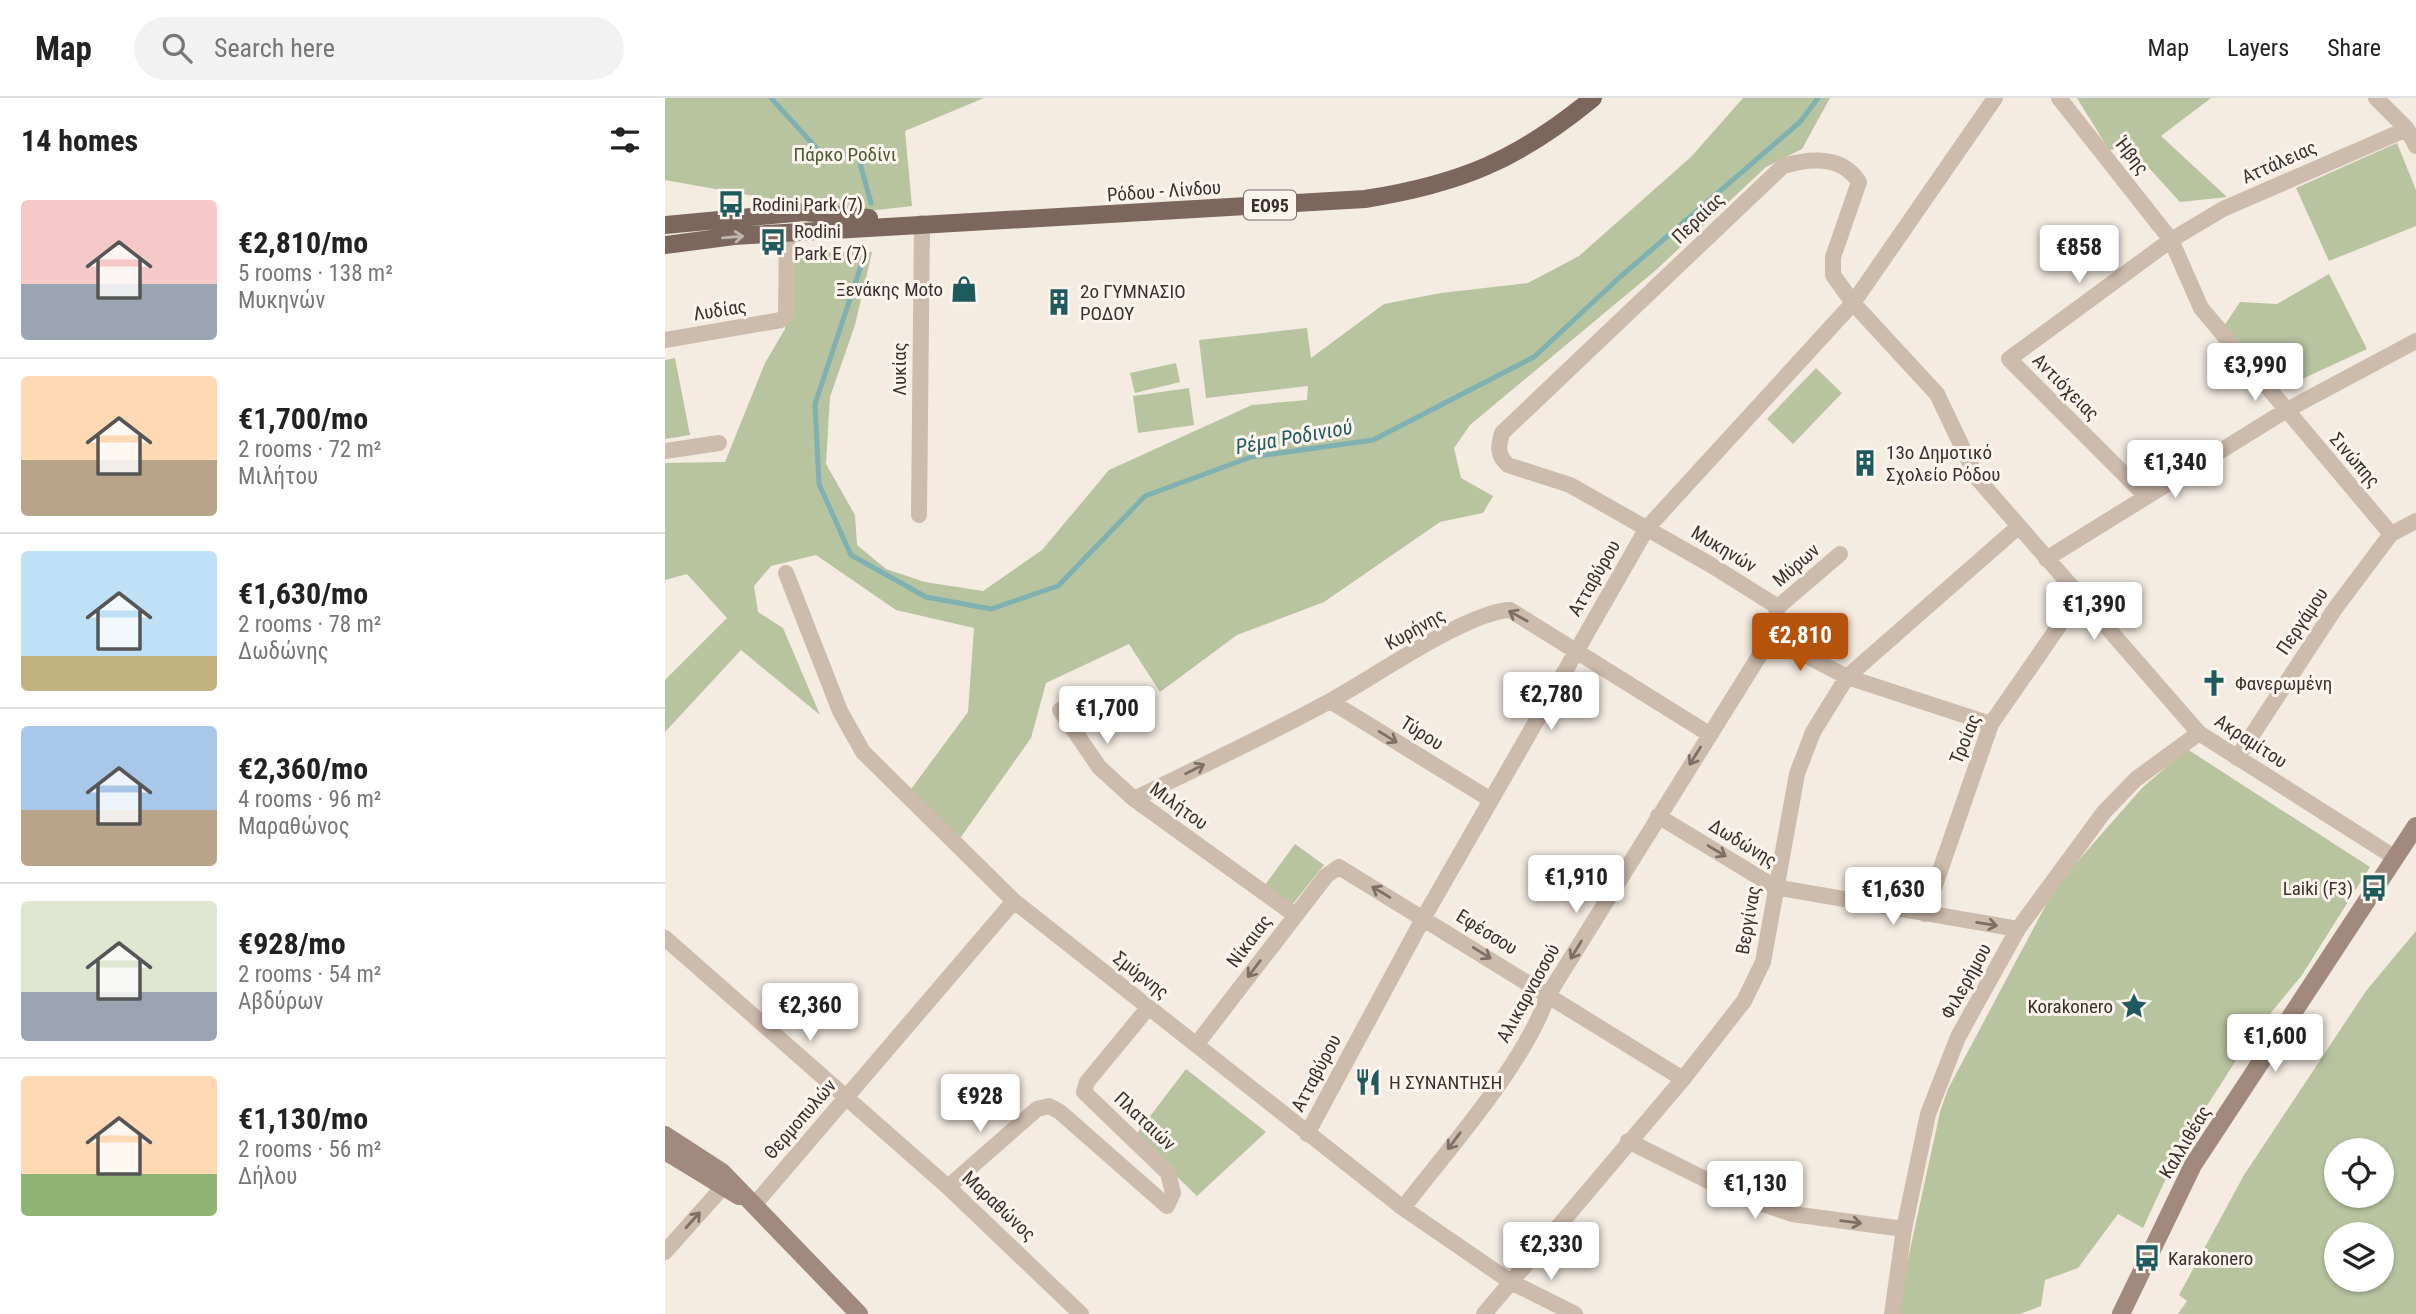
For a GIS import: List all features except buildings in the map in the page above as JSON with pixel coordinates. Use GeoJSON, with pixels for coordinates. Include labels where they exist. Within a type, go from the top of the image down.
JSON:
{"type":"FeatureCollection","features":[{"type":"Feature","properties":{"kind":"main road","name":"Ρόδου - Λίνδου"},"geometry":{"type":"LineString","coordinates":[[665,245],[922,223],[1093,216],[1365,199],[1407,192],[1477,172],[1535,142],[1593,98]]}},
{"type":"Feature","properties":{"kind":"main road","name":"Ρόδου - Λίνδου"},"geometry":{"type":"LineString","coordinates":[[665,225],[804,212],[922,223]]}},
{"type":"Feature","properties":{"kind":"main road","name":"Καλλιθέας"},"geometry":{"type":"LineString","coordinates":[[2121,1314],[2193,1165],[2416,826]]}},
{"type":"Feature","properties":{"kind":"main road"},"geometry":{"type":"LineString","coordinates":[[665,1135],[722,1172],[859,1314]]}},
{"type":"Feature","properties":{"kind":"main road"},"geometry":{"type":"LineString","coordinates":[[665,1150],[722,1188],[755,1204]]}},
{"type":"Feature","properties":{"kind":"street","name":"Ατταβύρου"},"geometry":{"type":"LineString","coordinates":[[1307,1134],[1424,917],[1647,528],[1853,303],[1995,98]]}},
{"type":"Feature","properties":{"kind":"street","name":"Ήβης"},"geometry":{"type":"LineString","coordinates":[[2059,98],[2171,240]]}},
{"type":"Feature","properties":{"kind":"street"},"geometry":{"type":"LineString","coordinates":[[2376,98],[2407,129],[2416,146]]}},
{"type":"Feature","properties":{"kind":"street","name":"Αττάλειας"},"geometry":{"type":"LineString","coordinates":[[2171,240],[2223,209],[2407,129]]}},
{"type":"Feature","properties":{"kind":"street","name":"Περαίας"},"geometry":{"type":"LineString","coordinates":[[1500,458],[1498,446],[1502,433],[1783,166],[1807,159],[1837,163],[1851,169],[1859,182],[1833,257],[1833,275],[1853,303]]}},
{"type":"Feature","properties":{"kind":"street","name":"Λυκίας"},"geometry":{"type":"LineString","coordinates":[[919,514],[922,223]]}},
{"type":"Feature","properties":{"kind":"street","name":"Λυδίας"},"geometry":{"type":"LineString","coordinates":[[665,340],[781,320],[786,314],[787,233]]}},
{"type":"Feature","properties":{"kind":"street","name":"Σινώπης"},"geometry":{"type":"LineString","coordinates":[[2171,240],[2201,308],[2391,534]]}},
{"type":"Feature","properties":{"kind":"street","name":"Αντιόχειας"},"geometry":{"type":"LineString","coordinates":[[2146,496],[2009,359],[2171,240]]}},
{"type":"Feature","properties":{"kind":"street","name":"Ακραμίτου"},"geometry":{"type":"LineString","coordinates":[[1853,303],[1937,394],[1977,478],[2199,733],[2394,857]]}},
{"type":"Feature","properties":{"kind":"street"},"geometry":{"type":"LineString","coordinates":[[2046,559],[2285,411],[2416,341]]}},
{"type":"Feature","properties":{"kind":"street"},"geometry":{"type":"LineString","coordinates":[[665,451],[719,443]]}},
{"type":"Feature","properties":{"kind":"street","name":"Μυκηνών"},"geometry":{"type":"LineString","coordinates":[[1500,458],[1508,465],[1570,485],[1779,607]]}},
{"type":"Feature","properties":{"kind":"street","name":"Περγάμου"},"geometry":{"type":"LineString","coordinates":[[2237,758],[2334,610],[2391,534],[2416,522]]}},
{"type":"Feature","properties":{"kind":"street","name":"Βεργίνας"},"geometry":{"type":"LineString","coordinates":[[1484,1314],[1683,1079],[1744,1001],[1763,961],[1797,774],[1812,732],[1847,677],[2018,527]]}},
{"type":"Feature","properties":{"kind":"street","name":"Μύρων"},"geometry":{"type":"LineString","coordinates":[[1779,607],[1840,554]]}},
{"type":"Feature","properties":{"kind":"street","name":"Σμύρνης"},"geometry":{"type":"LineString","coordinates":[[786,573],[840,711],[863,752],[1014,901],[1403,1208],[1511,1282],[1575,1314]]}},
{"type":"Feature","properties":{"kind":"street","name":"Τροίας"},"geometry":{"type":"LineString","coordinates":[[1925,914],[1991,724],[2079,597]]}},
{"type":"Feature","properties":{"kind":"street","name":"Αλικαρνασσού"},"geometry":{"type":"LineString","coordinates":[[1403,1208],[1505,1074],[1541,1016],[1548,995],[1771,637],[1779,607]]}},
{"type":"Feature","properties":{"kind":"street","name":"Κυρήνης"},"geometry":{"type":"LineString","coordinates":[[1134,799],[1330,701],[1495,610],[1510,610],[1709,734]]}},
{"type":"Feature","properties":{"kind":"street"},"geometry":{"type":"LineString","coordinates":[[1771,637],[1847,677],[1991,724]]}},
{"type":"Feature","properties":{"kind":"street","name":"Τύρου"},"geometry":{"type":"LineString","coordinates":[[1330,701],[1491,800]]}},
{"type":"Feature","properties":{"kind":"street","name":"Μιλήτου"},"geometry":{"type":"LineString","coordinates":[[1060,710],[1099,768],[1134,799],[1295,915]]}},
{"type":"Feature","properties":{"kind":"street","name":"Φιλερήμου"},"geometry":{"type":"LineString","coordinates":[[1892,1314],[1904,1229],[1929,1114],[1958,1037],[2018,929],[2104,812],[2136,779],[2199,733]]}},
{"type":"Feature","properties":{"kind":"street","name":"Δωδώνης"},"geometry":{"type":"LineString","coordinates":[[1658,816],[1775,887],[2018,929]]}},
{"type":"Feature","properties":{"kind":"street","name":"Εφέσσου"},"geometry":{"type":"LineString","coordinates":[[1339,867],[1683,1079]]}},
{"type":"Feature","properties":{"kind":"street","name":"Νίκαιας"},"geometry":{"type":"LineString","coordinates":[[1196,1045],[1326,876],[1339,867]]}},
{"type":"Feature","properties":{"kind":"street","name":"Θερμοπυλών"},"geometry":{"type":"LineString","coordinates":[[755,1204],[1014,901]]}},
{"type":"Feature","properties":{"kind":"street","name":"Μαραθώνος"},"geometry":{"type":"LineString","coordinates":[[665,938],[948,1186],[1081,1314]]}},
{"type":"Feature","properties":{"kind":"street","name":"Πλαταιών"},"geometry":{"type":"LineString","coordinates":[[948,1186],[1037,1109],[1049,1106],[1060,1112],[1167,1206],[1173,1193],[1168,1173],[1084,1092],[1087,1082],[1148,1008]]}},
{"type":"Feature","properties":{"kind":"street"},"geometry":{"type":"LineString","coordinates":[[1628,1141],[1739,1196],[1792,1214],[1904,1229]]}},
{"type":"Feature","properties":{"kind":"street"},"geometry":{"type":"LineString","coordinates":[[665,1252],[722,1188]]}},
{"type":"Feature","properties":{"kind":"green space","name":"Πάρκο Ροδίνι"},"geometry":{"type":"Polygon","coordinates":[[[665,98],[984,98],[905,131],[912,206],[850,213],[665,180],[665,98]]]}},
{"type":"Feature","properties":{"kind":"green space"},"geometry":{"type":"Polygon","coordinates":[[[1743,98],[1830,98],[1802,149],[1766,167],[1656,270],[1470,425],[1454,448],[1461,478],[1493,496],[1483,513],[1440,522],[1324,602],[1237,635],[1160,692],[1129,644],[1046,683],[1031,738],[956,844],[903,800],[968,712],[974,628],[896,610],[816,555],[771,566],[754,586],[758,612],[783,628],[820,715],[741,650],[665,732],[665,680],[727,618],[687,574],[665,580],[665,463],[725,462],[765,363],[785,329],[787,253],[872,252],[855,325],[830,397],[826,464],[855,515],[857,545],[886,569],[925,582],[983,591],[1042,550],[1109,470],[1252,405],[1307,400],[1308,386],[1206,398],[1199,340],[1307,328],[1311,358],[1384,304],[1441,293],[1528,283],[1579,256],[1691,157],[1743,98]]]}},
{"type":"Feature","properties":{"kind":"green space"},"geometry":{"type":"Polygon","coordinates":[[[2077,98],[2211,98],[2161,136],[2227,197],[2180,202],[2129,146],[2109,150],[2077,98]]]}},
{"type":"Feature","properties":{"kind":"green space"},"geometry":{"type":"Polygon","coordinates":[[[2397,143],[2416,190],[2416,226],[2329,261],[2296,188],[2397,143]]]}},
{"type":"Feature","properties":{"kind":"green space"},"geometry":{"type":"Polygon","coordinates":[[[2329,274],[2367,349],[2276,391],[2224,326],[2240,302],[2277,304],[2329,274]]]}},
{"type":"Feature","properties":{"kind":"green space"},"geometry":{"type":"Polygon","coordinates":[[[675,358],[690,435],[665,439],[665,360],[675,358]]]}},
{"type":"Feature","properties":{"kind":"green space"},"geometry":{"type":"Polygon","coordinates":[[[1176,363],[1180,382],[1135,393],[1130,373],[1176,363]]]}},
{"type":"Feature","properties":{"kind":"green space"},"geometry":{"type":"Polygon","coordinates":[[[1816,368],[1842,393],[1793,444],[1767,419],[1816,368]]]}},
{"type":"Feature","properties":{"kind":"green space"},"geometry":{"type":"Polygon","coordinates":[[[1189,388],[1194,425],[1138,433],[1133,396],[1189,388]]]}},
{"type":"Feature","properties":{"kind":"green space","name":"Korakonero"},"geometry":{"type":"Polygon","coordinates":[[[2187,749],[2370,867],[2302,975],[2251,1037],[2181,1146],[2143,1228],[2118,1214],[2078,1268],[2045,1280],[2041,1306],[2020,1314],[1896,1314],[1940,1112],[1948,1089],[2056,886],[2142,788],[2187,749]]]}},
{"type":"Feature","properties":{"kind":"green space"},"geometry":{"type":"Polygon","coordinates":[[[1295,844],[1324,865],[1292,905],[1265,885],[1295,844]]]}},
{"type":"Feature","properties":{"kind":"green space"},"geometry":{"type":"Polygon","coordinates":[[[2416,931],[2416,1314],[2178,1314],[2187,1301],[2179,1295],[2244,1175],[2366,991],[2416,931]]]}},
{"type":"Feature","properties":{"kind":"green space"},"geometry":{"type":"Polygon","coordinates":[[[1186,1069],[1266,1132],[1197,1196],[1135,1136],[1186,1069]]]}},
{"type":"Feature","properties":{"kind":"waterway","name":"Ρέμα Ροδινιού"},"geometry":{"type":"LineString","coordinates":[[771,98],[820,152],[858,156],[871,203]]}},
{"type":"Feature","properties":{"kind":"waterway","name":"Ρέμα Ροδινιού"},"geometry":{"type":"LineString","coordinates":[[861,266],[815,404],[819,484],[851,555],[926,597],[991,609],[1058,586],[1145,496],[1251,457],[1373,440],[1534,357],[1620,277],[1800,122],[1818,98]]}},
{"type":"Feature","properties":{"kind":"place","name":"Rodini Park (7)"},"geometry":{"type":"Point","coordinates":[731,204]}},
{"type":"Feature","properties":{"kind":"place","name":"Rodini Park E (7)"},"geometry":{"type":"Point","coordinates":[773,242]}},
{"type":"Feature","properties":{"kind":"place","name":"Ξενάκης Moto"},"geometry":{"type":"Point","coordinates":[964,289]}},
{"type":"Feature","properties":{"kind":"place","name":"2ο ΓΥΜΝΑΣΙΟ ΡΟΔΟΥ"},"geometry":{"type":"Point","coordinates":[1059,302]}},
{"type":"Feature","properties":{"kind":"place","name":"13ο Δημοτικό Σχολείο Ρόδου"},"geometry":{"type":"Point","coordinates":[1865,463]}},
{"type":"Feature","properties":{"kind":"place","name":"Φανερωμένη"},"geometry":{"type":"Point","coordinates":[2214,683]}},
{"type":"Feature","properties":{"kind":"place","name":"Laiki (F3)"},"geometry":{"type":"Point","coordinates":[2374,888]}},
{"type":"Feature","properties":{"kind":"place","name":"Korakonero"},"geometry":{"type":"Point","coordinates":[2134,1006]}},
{"type":"Feature","properties":{"kind":"place","name":"Η ΣΥΝΑΝΤΗΣΗ"},"geometry":{"type":"Point","coordinates":[1368,1082]}},
{"type":"Feature","properties":{"kind":"place","name":"Karakonero"},"geometry":{"type":"Point","coordinates":[2147,1258]}}]}
